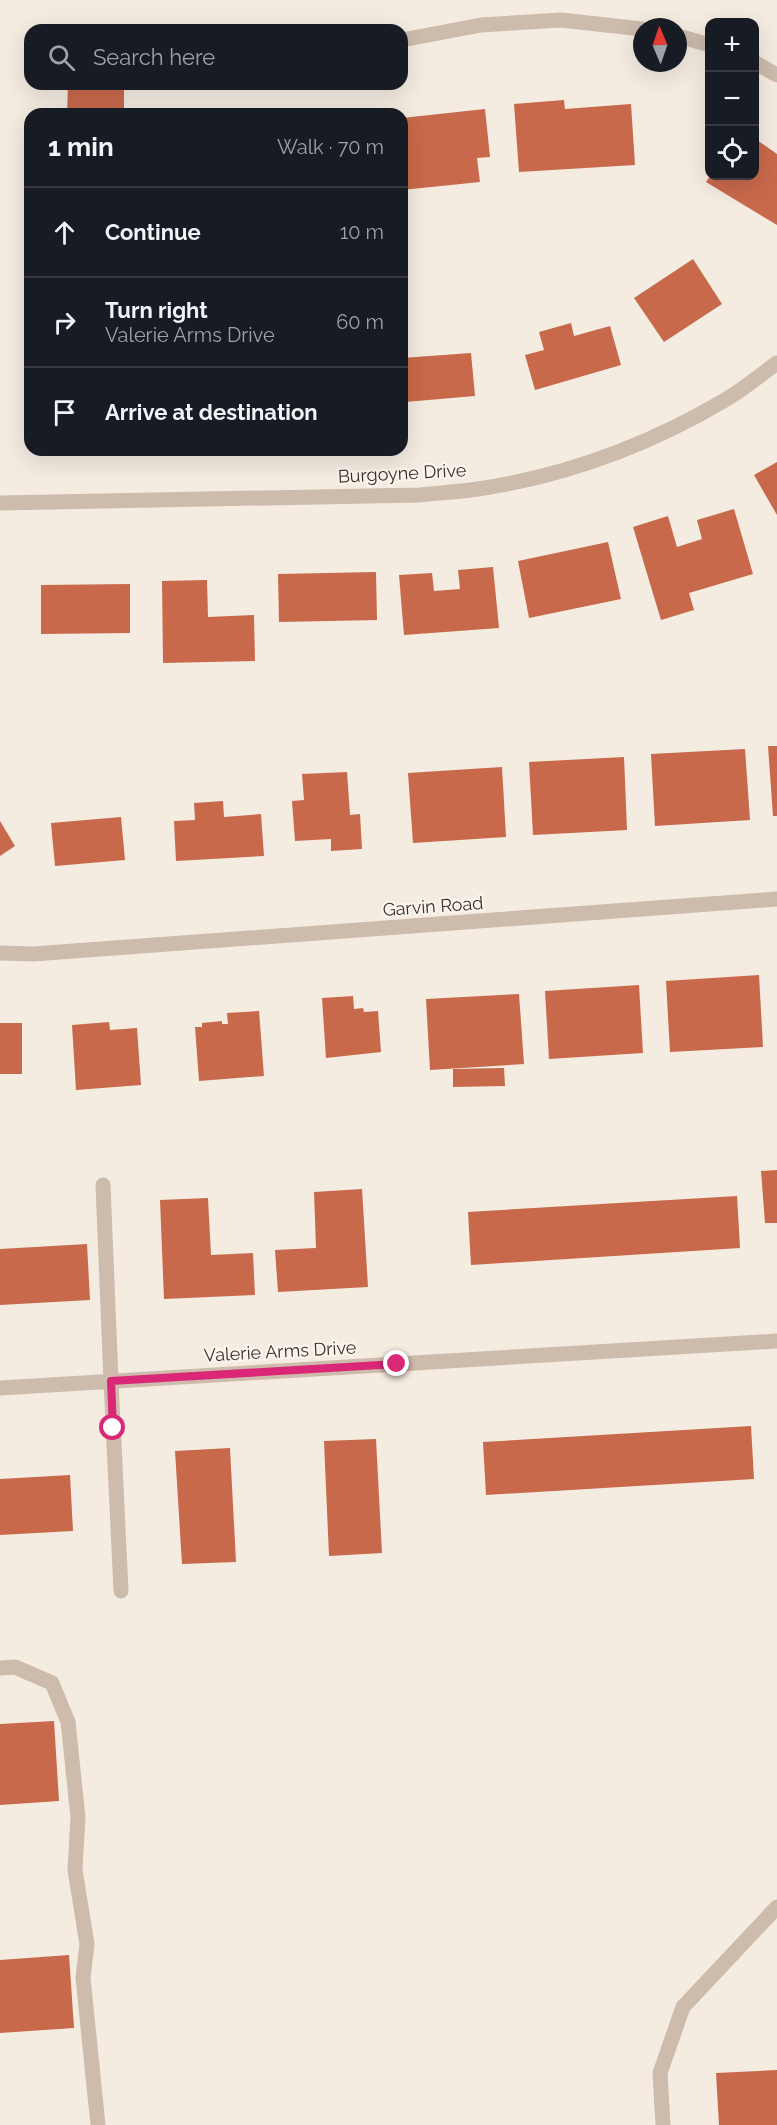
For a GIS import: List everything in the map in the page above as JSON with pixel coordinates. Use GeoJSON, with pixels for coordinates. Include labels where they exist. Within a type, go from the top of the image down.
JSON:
{"type":"FeatureCollection","features":[{"type":"Feature","properties":{"kind":"street"},"geometry":{"type":"LineString","coordinates":[[408,39],[481,25],[561,20],[633,28]]}},
{"type":"Feature","properties":{"kind":"street"},"geometry":{"type":"LineString","coordinates":[[687,39],[705,44]]}},
{"type":"Feature","properties":{"kind":"street"},"geometry":{"type":"LineString","coordinates":[[759,65],[777,75]]}},
{"type":"Feature","properties":{"kind":"street","name":"Burgoyne Drive"},"geometry":{"type":"LineString","coordinates":[[0,503],[419,495],[478,489],[532,478],[595,460],[657,437],[727,399],[777,363]]}},
{"type":"Feature","properties":{"kind":"street","name":"Garvin Road"},"geometry":{"type":"LineString","coordinates":[[0,953],[33,954],[93,950],[777,899]]}},
{"type":"Feature","properties":{"kind":"street"},"geometry":{"type":"LineString","coordinates":[[103,1185],[121,1591]]}},
{"type":"Feature","properties":{"kind":"street","name":"Valerie Arms Drive"},"geometry":{"type":"LineString","coordinates":[[0,1388],[777,1341]]}},
{"type":"Feature","properties":{"kind":"street"},"geometry":{"type":"LineString","coordinates":[[0,1668],[15,1667],[52,1683],[68,1722],[78,1817],[75,1870],[87,1944],[83,1978],[98,2125]]}},
{"type":"Feature","properties":{"kind":"street"},"geometry":{"type":"LineString","coordinates":[[663,2125],[660,2073],[683,2007],[777,1907]]}},
{"type":"Feature","properties":{"kind":"building"},"geometry":{"type":"Polygon","coordinates":[[[68,90],[124,90],[124,108],[67,108],[68,90]]]}},
{"type":"Feature","properties":{"kind":"building"},"geometry":{"type":"Polygon","coordinates":[[[564,100],[565,109],[631,104],[635,165],[519,172],[514,104],[564,100]]]}},
{"type":"Feature","properties":{"kind":"building"},"geometry":{"type":"Polygon","coordinates":[[[485,109],[490,157],[477,158],[480,182],[408,189],[408,117],[485,109]]]}},
{"type":"Feature","properties":{"kind":"building"},"geometry":{"type":"Polygon","coordinates":[[[759,141],[777,154],[777,225],[706,182],[707,180],[759,180],[759,141]]]}},
{"type":"Feature","properties":{"kind":"building"},"geometry":{"type":"Polygon","coordinates":[[[693,259],[722,304],[664,342],[634,298],[693,259]]]}},
{"type":"Feature","properties":{"kind":"building"},"geometry":{"type":"Polygon","coordinates":[[[571,323],[574,336],[610,326],[621,365],[535,390],[525,355],[544,350],[539,332],[571,323]]]}},
{"type":"Feature","properties":{"kind":"building"},"geometry":{"type":"Polygon","coordinates":[[[471,353],[475,396],[408,402],[408,358],[471,353]]]}},
{"type":"Feature","properties":{"kind":"building"},"geometry":{"type":"Polygon","coordinates":[[[777,462],[777,515],[754,475],[777,462]]]}},
{"type":"Feature","properties":{"kind":"building"},"geometry":{"type":"Polygon","coordinates":[[[734,509],[753,574],[689,593],[694,610],[661,620],[633,527],[668,516],[677,547],[702,539],[697,520],[734,509]]]}},
{"type":"Feature","properties":{"kind":"building"},"geometry":{"type":"Polygon","coordinates":[[[608,542],[621,599],[529,618],[518,561],[608,542]]]}},
{"type":"Feature","properties":{"kind":"building"},"geometry":{"type":"Polygon","coordinates":[[[493,567],[499,628],[404,635],[399,575],[432,573],[434,591],[460,589],[458,570],[493,567]]]}},
{"type":"Feature","properties":{"kind":"building"},"geometry":{"type":"Polygon","coordinates":[[[376,572],[377,620],[279,622],[278,574],[376,572]]]}},
{"type":"Feature","properties":{"kind":"building"},"geometry":{"type":"Polygon","coordinates":[[[207,580],[208,617],[254,615],[255,661],[163,663],[162,581],[207,580]]]}},
{"type":"Feature","properties":{"kind":"building"},"geometry":{"type":"Polygon","coordinates":[[[130,584],[130,633],[41,634],[41,585],[130,584]]]}},
{"type":"Feature","properties":{"kind":"building"},"geometry":{"type":"Polygon","coordinates":[[[768,746],[777,746],[777,816],[773,816],[768,746]]]}},
{"type":"Feature","properties":{"kind":"building"},"geometry":{"type":"Polygon","coordinates":[[[745,749],[750,820],[655,826],[651,754],[745,749]]]}},
{"type":"Feature","properties":{"kind":"building"},"geometry":{"type":"Polygon","coordinates":[[[624,757],[627,830],[533,835],[529,762],[624,757]]]}},
{"type":"Feature","properties":{"kind":"building"},"geometry":{"type":"Polygon","coordinates":[[[502,767],[506,837],[413,843],[408,773],[502,767]]]}},
{"type":"Feature","properties":{"kind":"building"},"geometry":{"type":"Polygon","coordinates":[[[347,772],[350,815],[360,814],[362,849],[331,851],[331,839],[295,841],[292,801],[304,800],[302,774],[347,772]]]}},
{"type":"Feature","properties":{"kind":"building"},"geometry":{"type":"Polygon","coordinates":[[[223,801],[224,817],[261,814],[264,856],[176,861],[174,821],[195,820],[194,803],[223,801]]]}},
{"type":"Feature","properties":{"kind":"building"},"geometry":{"type":"Polygon","coordinates":[[[121,817],[125,860],[55,866],[51,823],[121,817]]]}},
{"type":"Feature","properties":{"kind":"building"},"geometry":{"type":"Polygon","coordinates":[[[0,821],[15,846],[0,856],[0,821]]]}},
{"type":"Feature","properties":{"kind":"building"},"geometry":{"type":"Polygon","coordinates":[[[759,975],[763,1047],[670,1052],[666,981],[759,975]]]}},
{"type":"Feature","properties":{"kind":"building"},"geometry":{"type":"Polygon","coordinates":[[[639,985],[643,1053],[549,1059],[545,991],[639,985]]]}},
{"type":"Feature","properties":{"kind":"building"},"geometry":{"type":"Polygon","coordinates":[[[519,994],[524,1064],[430,1070],[426,999],[519,994]]]}},
{"type":"Feature","properties":{"kind":"building"},"geometry":{"type":"Polygon","coordinates":[[[353,996],[354,1009],[363,1008],[364,1012],[378,1011],[381,1052],[326,1058],[322,998],[353,996]]]}},
{"type":"Feature","properties":{"kind":"building"},"geometry":{"type":"Polygon","coordinates":[[[259,1011],[264,1076],[199,1081],[195,1027],[202,1027],[202,1023],[222,1021],[222,1024],[228,1024],[227,1013],[259,1011]]]}},
{"type":"Feature","properties":{"kind":"building"},"geometry":{"type":"Polygon","coordinates":[[[109,1022],[110,1030],[137,1028],[141,1085],[76,1090],[72,1025],[109,1022]]]}},
{"type":"Feature","properties":{"kind":"building"},"geometry":{"type":"Polygon","coordinates":[[[0,1023],[22,1023],[22,1074],[0,1074],[0,1023]]]}},
{"type":"Feature","properties":{"kind":"building"},"geometry":{"type":"Polygon","coordinates":[[[504,1068],[505,1086],[453,1087],[453,1069],[504,1068]]]}},
{"type":"Feature","properties":{"kind":"building"},"geometry":{"type":"Polygon","coordinates":[[[777,1170],[777,1223],[765,1223],[761,1171],[777,1170]]]}},
{"type":"Feature","properties":{"kind":"building"},"geometry":{"type":"Polygon","coordinates":[[[362,1189],[368,1287],[278,1292],[275,1250],[316,1248],[314,1192],[362,1189]]]}},
{"type":"Feature","properties":{"kind":"building"},"geometry":{"type":"Polygon","coordinates":[[[737,1196],[740,1248],[471,1265],[468,1212],[737,1196]]]}},
{"type":"Feature","properties":{"kind":"building"},"geometry":{"type":"Polygon","coordinates":[[[208,1198],[211,1255],[253,1253],[255,1295],[164,1299],[160,1200],[208,1198]]]}},
{"type":"Feature","properties":{"kind":"building"},"geometry":{"type":"Polygon","coordinates":[[[87,1244],[90,1300],[0,1305],[0,1249],[87,1244]]]}},
{"type":"Feature","properties":{"kind":"building"},"geometry":{"type":"Polygon","coordinates":[[[751,1426],[754,1479],[486,1495],[483,1442],[751,1426]]]}},
{"type":"Feature","properties":{"kind":"building"},"geometry":{"type":"Polygon","coordinates":[[[376,1439],[382,1553],[329,1556],[324,1441],[376,1439]]]}},
{"type":"Feature","properties":{"kind":"building"},"geometry":{"type":"Polygon","coordinates":[[[230,1448],[236,1562],[182,1564],[175,1451],[230,1448]]]}},
{"type":"Feature","properties":{"kind":"building"},"geometry":{"type":"Polygon","coordinates":[[[70,1475],[73,1531],[0,1535],[0,1479],[70,1475]]]}},
{"type":"Feature","properties":{"kind":"building"},"geometry":{"type":"Polygon","coordinates":[[[54,1721],[59,1801],[0,1805],[0,1724],[54,1721]]]}},
{"type":"Feature","properties":{"kind":"building"},"geometry":{"type":"Polygon","coordinates":[[[69,1955],[74,2028],[0,2033],[0,1960],[69,1955]]]}},
{"type":"Feature","properties":{"kind":"building"},"geometry":{"type":"Polygon","coordinates":[[[777,2070],[777,2125],[719,2125],[716,2073],[777,2070]]]}},
{"type":"Feature","properties":{"kind":"route"},"geometry":{"type":"LineString","coordinates":[[113,1428],[111,1381],[397,1364]]}}]}
